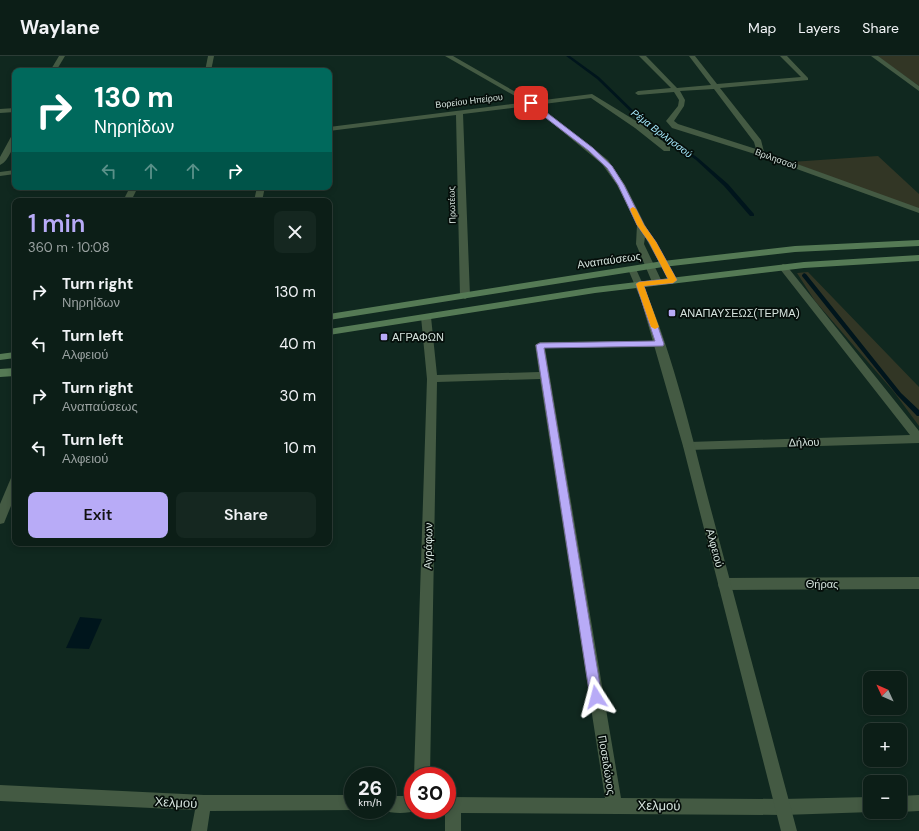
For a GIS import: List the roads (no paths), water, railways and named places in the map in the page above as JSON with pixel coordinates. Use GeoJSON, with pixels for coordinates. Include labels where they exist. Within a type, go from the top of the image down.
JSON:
{"type":"FeatureCollection","features":[{"type":"Feature","properties":{"kind":"main road","name":"Αναπαύσεως"},"geometry":{"type":"LineString","coordinates":[[332,317],[663,264],[795,250],[919,243]]}},
{"type":"Feature","properties":{"kind":"main road"},"geometry":{"type":"LineString","coordinates":[[332,332],[553,296],[639,284],[783,267],[919,258]]}},
{"type":"Feature","properties":{"kind":"main road"},"geometry":{"type":"LineString","coordinates":[[0,357],[12,355]]}},
{"type":"Feature","properties":{"kind":"main road"},"geometry":{"type":"LineString","coordinates":[[0,373],[12,372]]}},
{"type":"Feature","properties":{"kind":"street"},"geometry":{"type":"LineString","coordinates":[[55,68],[62,56]]}},
{"type":"Feature","properties":{"kind":"street"},"geometry":{"type":"LineString","coordinates":[[209,68],[211,56]]}},
{"type":"Feature","properties":{"kind":"street"},"geometry":{"type":"LineString","coordinates":[[448,56],[531,103],[610,167],[673,280]]}},
{"type":"Feature","properties":{"kind":"street"},"geometry":{"type":"LineString","coordinates":[[642,56],[676,90]]}},
{"type":"Feature","properties":{"kind":"street"},"geometry":{"type":"LineString","coordinates":[[692,56],[758,142],[761,153]]}},
{"type":"Feature","properties":{"kind":"street"},"geometry":{"type":"LineString","coordinates":[[638,93],[806,79],[783,56]]}},
{"type":"Feature","properties":{"kind":"street"},"geometry":{"type":"LineString","coordinates":[[874,56],[919,89]]}},
{"type":"Feature","properties":{"kind":"street","name":"Βριλησσού"},"geometry":{"type":"LineString","coordinates":[[676,90],[683,101],[681,106],[671,118],[672,124],[689,131],[761,153],[919,211]]}},
{"type":"Feature","properties":{"kind":"street","name":"Βορείου Ηπείρου"},"geometry":{"type":"LineString","coordinates":[[332,129],[592,96],[638,126],[667,149]]}},
{"type":"Feature","properties":{"kind":"street"},"geometry":{"type":"LineString","coordinates":[[0,111],[12,110]]}},
{"type":"Feature","properties":{"kind":"street","name":"Πρωτέως"},"geometry":{"type":"LineString","coordinates":[[459,113],[465,296]]}},
{"type":"Feature","properties":{"kind":"street"},"geometry":{"type":"LineString","coordinates":[[0,163],[12,142]]}},
{"type":"Feature","properties":{"kind":"street"},"geometry":{"type":"LineString","coordinates":[[0,174],[12,172]]}},
{"type":"Feature","properties":{"kind":"street"},"geometry":{"type":"LineString","coordinates":[[641,225],[640,244],[657,282]]}},
{"type":"Feature","properties":{"kind":"street"},"geometry":{"type":"LineString","coordinates":[[783,267],[830,324],[919,439]]}},
{"type":"Feature","properties":{"kind":"street","name":"Αλφειού"},"geometry":{"type":"LineString","coordinates":[[632,269],[639,284],[660,344],[689,446],[789,831]]}},
{"type":"Feature","properties":{"kind":"street","name":"Αγράφων"},"geometry":{"type":"LineString","coordinates":[[422,767],[432,379],[426,317]]}},
{"type":"Feature","properties":{"kind":"street","name":"Ποσειδώνος"},"geometry":{"type":"LineString","coordinates":[[614,805],[540,345],[660,344]]}},
{"type":"Feature","properties":{"kind":"street"},"geometry":{"type":"LineString","coordinates":[[432,379],[544,375]]}},
{"type":"Feature","properties":{"kind":"street","name":"Δήλου"},"geometry":{"type":"LineString","coordinates":[[689,446],[919,439]]}},
{"type":"Feature","properties":{"kind":"street"},"geometry":{"type":"LineString","coordinates":[[0,519],[12,489]]}},
{"type":"Feature","properties":{"kind":"street","name":"Θήρας"},"geometry":{"type":"LineString","coordinates":[[724,584],[919,583]]}},
{"type":"Feature","properties":{"kind":"street","name":"Χελμού"},"geometry":{"type":"LineString","coordinates":[[0,793],[204,803],[344,803]]}},
{"type":"Feature","properties":{"kind":"street"},"geometry":{"type":"LineString","coordinates":[[199,831],[204,803]]}},
{"type":"Feature","properties":{"kind":"street"},"geometry":{"type":"LineString","coordinates":[[907,804],[919,803]]}},
{"type":"Feature","properties":{"kind":"street","name":"Χελμού"},"geometry":{"type":"LineString","coordinates":[[456,805],[783,806],[863,804]]}},
{"type":"Feature","properties":{"kind":"street"},"geometry":{"type":"LineString","coordinates":[[452,819],[453,831]]}},
{"type":"Feature","properties":{"kind":"water"},"geometry":{"type":"Polygon","coordinates":[[[80,617],[102,619],[89,649],[66,648],[80,617]]]}},
{"type":"Feature","properties":{"kind":"waterway","name":"Ρέμα Βριλησσού"},"geometry":{"type":"LineString","coordinates":[[568,56],[598,78],[638,117],[697,159],[726,185],[752,215]]}},
{"type":"Feature","properties":{"kind":"waterway","name":"Ρέμα Βριλησσού"},"geometry":{"type":"LineString","coordinates":[[804,275],[899,394],[919,414]]}},
{"type":"Feature","properties":{"kind":"place","name":"ΑΝΑΠΑΥΣΕΩΣ(ΤΕΡΜΑ)"},"geometry":{"type":"Point","coordinates":[672,313]}},
{"type":"Feature","properties":{"kind":"place","name":"ΑΓΡΑΦΩΝ"},"geometry":{"type":"Point","coordinates":[384,337]}}]}
